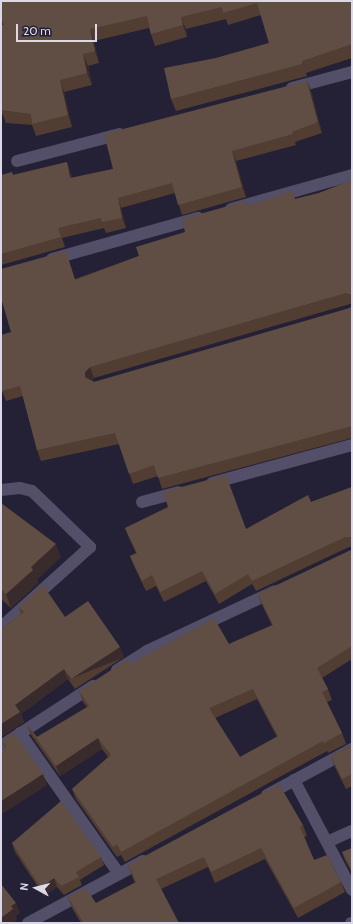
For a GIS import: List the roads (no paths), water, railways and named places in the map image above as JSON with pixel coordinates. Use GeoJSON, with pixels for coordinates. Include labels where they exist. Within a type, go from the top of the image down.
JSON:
{"type":"FeatureCollection","features":[{"type":"Feature","properties":{"kind":"street"},"geometry":{"type":"LineString","coordinates":[[283,90],[352,72]]}},
{"type":"Feature","properties":{"kind":"street"},"geometry":{"type":"LineString","coordinates":[[17,161],[131,131]]}},
{"type":"Feature","properties":{"kind":"street"},"geometry":{"type":"LineString","coordinates":[[222,212],[352,175]]}},
{"type":"Feature","properties":{"kind":"street"},"geometry":{"type":"LineString","coordinates":[[39,263],[207,216]]}},
{"type":"Feature","properties":{"kind":"street"},"geometry":{"type":"LineString","coordinates":[[142,502],[352,445]]}},
{"type":"Feature","properties":{"kind":"street"},"geometry":{"type":"LineString","coordinates":[[1,490],[20,488],[32,491],[90,547],[1,627]]}},
{"type":"Feature","properties":{"kind":"street"},"geometry":{"type":"LineString","coordinates":[[1,746],[147,651],[288,584]]}},
{"type":"Feature","properties":{"kind":"street"},"geometry":{"type":"LineString","coordinates":[[20,734],[119,874]]}},
{"type":"Feature","properties":{"kind":"street"},"geometry":{"type":"LineString","coordinates":[[259,799],[352,749]]}},
{"type":"Feature","properties":{"kind":"street"},"geometry":{"type":"LineString","coordinates":[[294,780],[352,890]]}},
{"type":"Feature","properties":{"kind":"street"},"geometry":{"type":"LineString","coordinates":[[327,842],[352,831]]}},
{"type":"Feature","properties":{"kind":"street"},"geometry":{"type":"LineString","coordinates":[[28,923],[154,856]]}}]}
